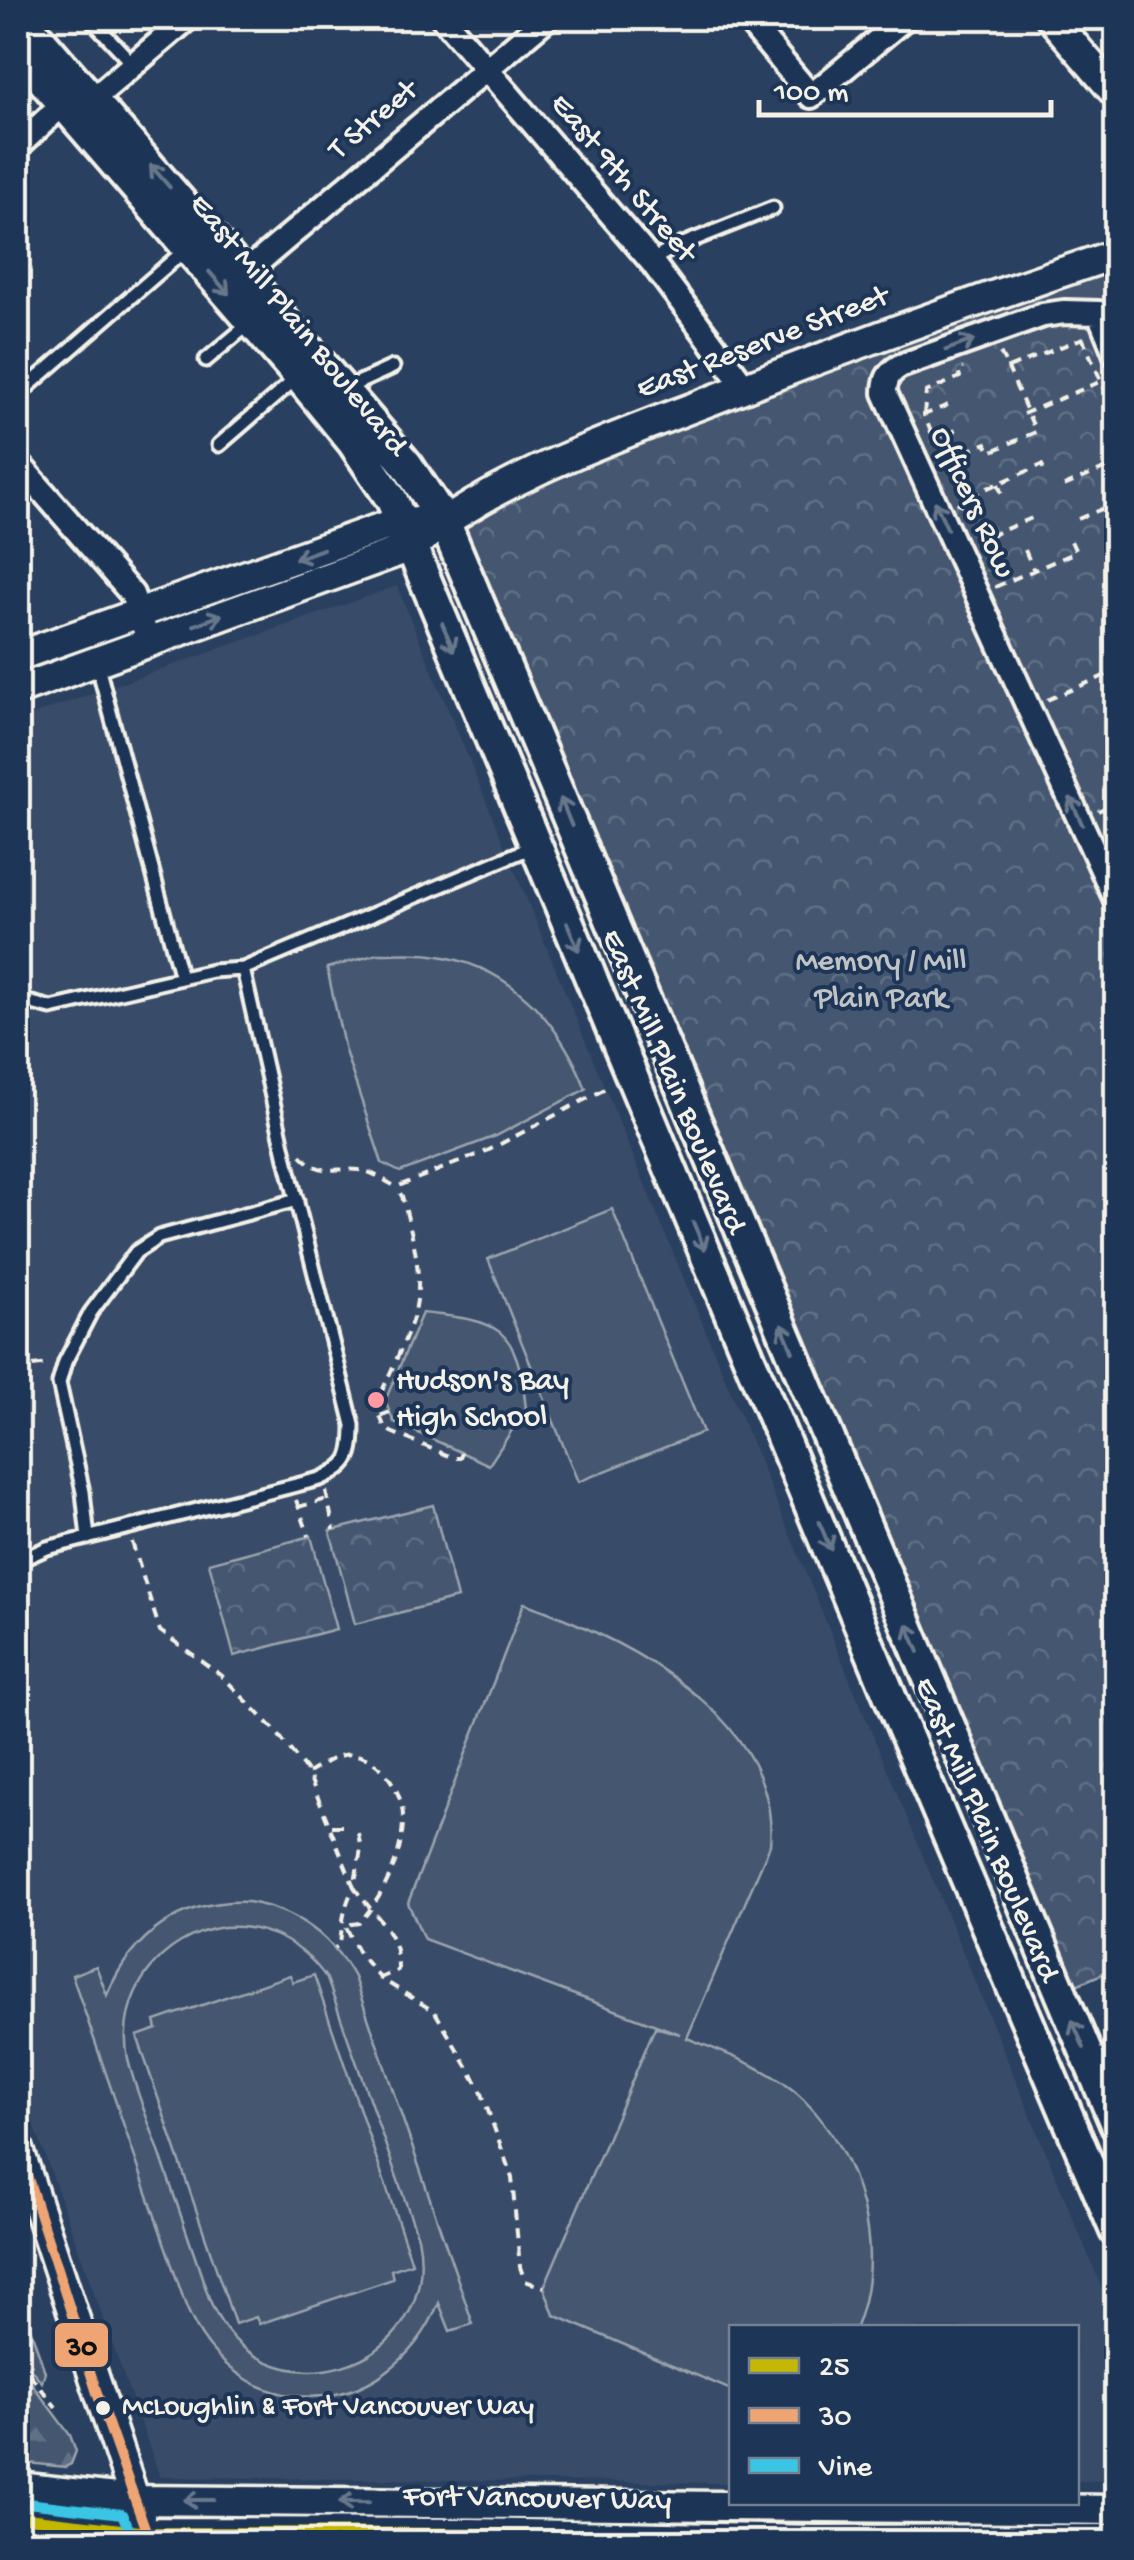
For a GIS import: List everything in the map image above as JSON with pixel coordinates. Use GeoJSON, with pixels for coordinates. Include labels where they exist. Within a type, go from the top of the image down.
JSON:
{"type":"FeatureCollection","features":[{"type":"Feature","properties":{"kind":"main road","name":"East Mill Plain Boulevard"},"geometry":{"type":"LineString","coordinates":[[21,18],[188,247],[299,376],[363,456],[392,500],[1116,2231]]}},
{"type":"Feature","properties":{"kind":"main road","name":"East Mill Plain Boulevard"},"geometry":{"type":"LineString","coordinates":[[18,50],[79,101],[244,274],[406,465],[444,521],[1116,2124]]}},
{"type":"Feature","properties":{"kind":"street"},"geometry":{"type":"LineString","coordinates":[[18,146],[134,64],[188,18]]}},
{"type":"Feature","properties":{"kind":"street","name":"East 9th Street"},"geometry":{"type":"LineString","coordinates":[[444,18],[651,261],[744,387]]}},
{"type":"Feature","properties":{"kind":"street","name":"T Street"},"geometry":{"type":"LineString","coordinates":[[244,274],[546,18]]}},
{"type":"Feature","properties":{"kind":"street"},"geometry":{"type":"LineString","coordinates":[[746,18],[811,96],[904,18]]}},
{"type":"Feature","properties":{"kind":"street"},"geometry":{"type":"LineString","coordinates":[[1051,18],[1116,94]]}},
{"type":"Feature","properties":{"kind":"street","name":"East Reserve Street"},"geometry":{"type":"LineString","coordinates":[[18,656],[139,614],[444,521],[526,473],[744,387],[1116,254]]}},
{"type":"Feature","properties":{"kind":"street","name":"Officers Row"},"geometry":{"type":"LineString","coordinates":[[1116,354],[1099,314],[1043,315],[900,366],[884,383],[885,393],[1116,900]]}},
{"type":"Feature","properties":{"kind":"street"},"geometry":{"type":"LineString","coordinates":[[18,463],[26,487],[132,594],[149,642]]}},
{"type":"Feature","properties":{"kind":"street","name":"East Reserve Street"},"geometry":{"type":"LineString","coordinates":[[18,690],[149,642],[406,534]]}},
{"type":"Feature","properties":{"kind":"street"},"geometry":{"type":"LineString","coordinates":[[18,2147],[148,2538]]}},
{"type":"Feature","properties":{"kind":"street","name":"Fort Vancouver Way"},"geometry":{"type":"LineString","coordinates":[[18,2487],[133,2500],[1116,2510]]}},
{"type":"Feature","properties":{"kind":"street","name":"Fort Vancouver Way"},"geometry":{"type":"LineString","coordinates":[[18,2517],[148,2538],[471,2533],[816,2540],[1116,2539]]}},
{"type":"Feature","properties":{"kind":"lane"},"geometry":{"type":"LineString","coordinates":[[90,18],[134,64]]}},
{"type":"Feature","properties":{"kind":"lane"},"geometry":{"type":"LineString","coordinates":[[651,261],[673,248],[772,208]]}},
{"type":"Feature","properties":{"kind":"lane"},"geometry":{"type":"LineString","coordinates":[[18,394],[188,247]]}},
{"type":"Feature","properties":{"kind":"lane"},"geometry":{"type":"LineString","coordinates":[[206,360],[252,322]]}},
{"type":"Feature","properties":{"kind":"lane"},"geometry":{"type":"LineString","coordinates":[[344,390],[393,367]]}},
{"type":"Feature","properties":{"kind":"lane"},"geometry":{"type":"LineString","coordinates":[[219,445],[299,376]]}},
{"type":"Feature","properties":{"kind":"lane"},"geometry":{"type":"LineString","coordinates":[[97,662],[180,978]]}},
{"type":"Feature","properties":{"kind":"lane"},"geometry":{"type":"LineString","coordinates":[[18,993],[28,1002],[51,1008],[180,978],[244,970],[536,846]]}},
{"type":"Feature","properties":{"kind":"lane"},"geometry":{"type":"LineString","coordinates":[[18,1561],[47,1548],[325,1476],[342,1470],[353,1450],[353,1424],[296,1200],[244,970]]}},
{"type":"Feature","properties":{"kind":"lane"},"geometry":{"type":"LineString","coordinates":[[88,1538],[83,1492],[60,1384],[64,1362],[91,1312],[136,1252],[159,1237],[296,1200]]}},
{"type":"Feature","properties":{"kind":"path"},"geometry":{"type":"LineString","coordinates":[[1071,312],[1116,415]]}},
{"type":"Feature","properties":{"kind":"path"},"geometry":{"type":"LineString","coordinates":[[1006,369],[1082,338]]}},
{"type":"Feature","properties":{"kind":"path"},"geometry":{"type":"LineString","coordinates":[[972,364],[958,370],[962,378],[926,392],[924,416],[934,439],[956,456],[986,441],[990,452],[1036,432],[1002,352],[987,358]]}},
{"type":"Feature","properties":{"kind":"path"},"geometry":{"type":"LineString","coordinates":[[1025,413],[1102,381]]}},
{"type":"Feature","properties":{"kind":"path"},"geometry":{"type":"LineString","coordinates":[[924,416],[948,405]]}},
{"type":"Feature","properties":{"kind":"path"},"geometry":{"type":"LineString","coordinates":[[934,439],[956,430]]}},
{"type":"Feature","properties":{"kind":"path"},"geometry":{"type":"LineString","coordinates":[[1064,486],[1116,464]]}},
{"type":"Feature","properties":{"kind":"path"},"geometry":{"type":"LineString","coordinates":[[1009,582],[971,495],[1042,465],[1045,473]]}},
{"type":"Feature","properties":{"kind":"path"},"geometry":{"type":"LineString","coordinates":[[998,484],[1004,499]]}},
{"type":"Feature","properties":{"kind":"path"},"geometry":{"type":"LineString","coordinates":[[1078,519],[1116,503]]}},
{"type":"Feature","properties":{"kind":"path"},"geometry":{"type":"LineString","coordinates":[[988,536],[1032,518]]}},
{"type":"Feature","properties":{"kind":"path"},"geometry":{"type":"LineString","coordinates":[[954,542],[985,529]]}},
{"type":"Feature","properties":{"kind":"path"},"geometry":{"type":"LineString","coordinates":[[977,595],[1076,552],[1071,540]]}},
{"type":"Feature","properties":{"kind":"path"},"geometry":{"type":"LineString","coordinates":[[1024,550],[1034,571]]}},
{"type":"Feature","properties":{"kind":"path"},"geometry":{"type":"LineString","coordinates":[[1029,708],[1116,670]]}},
{"type":"Feature","properties":{"kind":"path"},"geometry":{"type":"LineString","coordinates":[[396,1187],[487,1151],[607,1088]]}},
{"type":"Feature","properties":{"kind":"path"},"geometry":{"type":"LineString","coordinates":[[286,1158],[302,1154],[308,1164],[332,1172],[356,1170],[374,1174],[396,1187],[402,1196],[416,1256],[416,1308],[377,1402],[380,1416],[392,1432],[454,1458],[460,1458],[462,1453]]}},
{"type":"Feature","properties":{"kind":"path"},"geometry":{"type":"LineString","coordinates":[[18,1376],[32,1366],[64,1362]]}},
{"type":"Feature","properties":{"kind":"path"},"geometry":{"type":"LineString","coordinates":[[380,1416],[390,1412]]}},
{"type":"Feature","properties":{"kind":"path"},"geometry":{"type":"LineString","coordinates":[[325,1476],[334,1530]]}},
{"type":"Feature","properties":{"kind":"path"},"geometry":{"type":"LineString","coordinates":[[292,1486],[310,1536]]}},
{"type":"Feature","properties":{"kind":"path"},"geometry":{"type":"LineString","coordinates":[[298,1507],[327,1499]]}},
{"type":"Feature","properties":{"kind":"path"},"geometry":{"type":"LineString","coordinates":[[128,1528],[160,1631],[221,1675],[274,1729],[308,1773],[354,1886],[370,1911],[386,1922],[398,1952],[398,1970],[380,1978]]}},
{"type":"Feature","properties":{"kind":"path"},"geometry":{"type":"LineString","coordinates":[[308,1773],[341,1755],[360,1754],[389,1778],[403,1814],[398,1848],[385,1885],[359,1923],[344,1925],[340,1944],[334,1948]]}},
{"type":"Feature","properties":{"kind":"path"},"geometry":{"type":"LineString","coordinates":[[332,1826],[342,1826]]}},
{"type":"Feature","properties":{"kind":"path"},"geometry":{"type":"LineString","coordinates":[[358,1833],[360,1870],[344,1905],[344,1925],[359,1953],[380,1978],[435,2012],[480,2088],[512,2178],[520,2267],[525,2281],[544,2288]]}},
{"type":"Feature","properties":{"kind":"path"},"geometry":{"type":"LineString","coordinates":[[18,2360],[56,2407]]}},
{"type":"Feature","properties":{"kind":"shaded area","name":"Hudson's Bay High School"},"geometry":{"type":"Polygon","coordinates":[[[397,586],[1116,2322],[1116,2480],[1079,2481],[1079,2325],[729,2325],[729,2483],[160,2477],[18,2080],[18,720],[397,586]]]}},
{"type":"Feature","properties":{"kind":"green space","name":"Memory / Mill Plain Park"},"geometry":{"type":"Polygon","coordinates":[[[1116,254],[1116,1968],[1060,1992],[458,532],[472,504],[1116,254]]]}},
{"type":"Feature","properties":{"kind":"green space"},"geometry":{"type":"Polygon","coordinates":[[[378,954],[425,954],[460,961],[508,984],[528,1000],[562,1040],[586,1089],[496,1136],[400,1172],[382,1163],[345,1051],[327,968],[378,954]]]}},
{"type":"Feature","properties":{"kind":"green space"},"geometry":{"type":"Polygon","coordinates":[[[612,1209],[703,1432],[578,1482],[488,1259],[612,1209]]]}},
{"type":"Feature","properties":{"kind":"green space"},"geometry":{"type":"Polygon","coordinates":[[[422,1313],[487,1324],[510,1343],[517,1359],[526,1409],[489,1465],[394,1422],[385,1401],[422,1313]]]}},
{"type":"Feature","properties":{"kind":"green space"},"geometry":{"type":"Polygon","coordinates":[[[433,1505],[457,1598],[355,1624],[330,1531],[433,1505]]]}},
{"type":"Feature","properties":{"kind":"green space"},"geometry":{"type":"Polygon","coordinates":[[[311,1536],[336,1629],[234,1656],[209,1563],[311,1536]]]}},
{"type":"Feature","properties":{"kind":"green space"},"geometry":{"type":"Polygon","coordinates":[[[524,1603],[564,1618],[649,1661],[689,1689],[724,1721],[750,1758],[767,1799],[770,1845],[687,2038],[778,2079],[803,2099],[840,2148],[853,2176],[868,2236],[869,2267],[857,2325],[729,2325],[729,2389],[554,2315],[544,2287],[655,2027],[680,2034],[424,1939],[408,1903],[524,1603]]]}},
{"type":"Feature","properties":{"kind":"green space"},"geometry":{"type":"Polygon","coordinates":[[[248,1902],[297,1918],[323,1937],[354,1977],[473,2324],[450,2331],[439,2303],[416,2343],[385,2372],[350,2390],[312,2397],[275,2392],[240,2375],[209,2346],[186,2306],[72,1975],[96,1966],[107,1995],[117,1974],[145,1938],[181,1914],[224,1903],[248,1902]],[[224,1927],[181,1942],[148,1972],[129,2012],[128,2059],[209,2298],[233,2338],[266,2361],[304,2371],[342,2366],[377,2349],[404,2321],[419,2284],[418,2237],[327,1979],[295,1946],[269,1933],[224,1927]]]}},
{"type":"Feature","properties":{"kind":"green space"},"geometry":{"type":"Polygon","coordinates":[[[290,1975],[293,1982],[314,1975],[412,2263],[391,2270],[393,2279],[259,2324],[256,2317],[235,2324],[137,2036],[157,2029],[155,2021],[290,1975]]]}},
{"type":"Feature","properties":{"kind":"green space"},"geometry":{"type":"Polygon","coordinates":[[[18,2291],[45,2372],[42,2382],[18,2355],[18,2291]]]}},
{"type":"Feature","properties":{"kind":"green space"},"geometry":{"type":"Polygon","coordinates":[[[18,2365],[70,2435],[76,2451],[71,2464],[65,2467],[18,2462],[18,2365]]]}},
{"type":"Feature","properties":{"kind":"transit line","name":"30"},"geometry":{"type":"LineString","coordinates":[[18,2147],[97,2393],[150,2542]]}},
{"type":"Feature","properties":{"kind":"transit line","name":"Vine"},"geometry":{"type":"LineString","coordinates":[[18,2502],[122,2514],[134,2542]]}},
{"type":"Feature","properties":{"kind":"transit line","name":"25"},"geometry":{"type":"LineString","coordinates":[[18,2517],[147,2532],[816,2540],[1116,2539]]}},
{"type":"Feature","properties":{"kind":"place","name":"Hudson's Bay High School"},"geometry":{"type":"Point","coordinates":[376,1400]}},
{"type":"Feature","properties":{"kind":"place","name":"McLoughlin & Fort Vancouver Way"},"geometry":{"type":"Point","coordinates":[103,2408]}}]}
